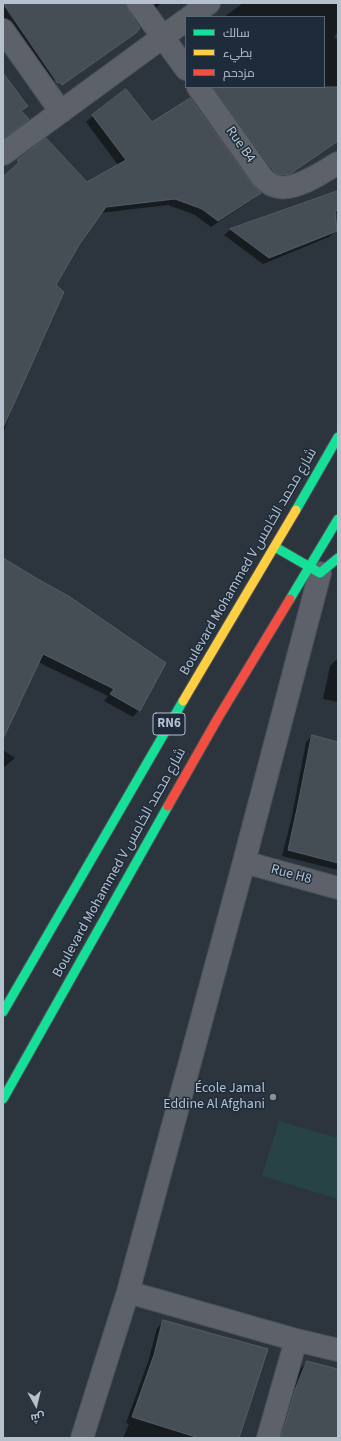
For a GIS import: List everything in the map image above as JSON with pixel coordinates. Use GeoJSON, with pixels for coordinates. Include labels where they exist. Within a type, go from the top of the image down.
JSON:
{"type":"FeatureCollection","features":[{"type":"Feature","properties":{"kind":"main road","name":"Boulevard Mohammed V شارع محمد الخامس"},"geometry":{"type":"LineString","coordinates":[[3,1012],[157,744],[275,547],[338,437]]}},
{"type":"Feature","properties":{"kind":"main road","name":"Boulevard Mohammed V شارع محمد الخامس"},"geometry":{"type":"LineString","coordinates":[[3,1099],[218,718],[280,617],[314,570],[338,518]]}},
{"type":"Feature","properties":{"kind":"main road"},"geometry":{"type":"LineString","coordinates":[[275,547],[314,570],[338,558]]}},
{"type":"Feature","properties":{"kind":"street"},"geometry":{"type":"LineString","coordinates":[[138,3],[185,69]]}},
{"type":"Feature","properties":{"kind":"street"},"geometry":{"type":"LineString","coordinates":[[191,16],[208,3]]}},
{"type":"Feature","properties":{"kind":"street"},"geometry":{"type":"LineString","coordinates":[[3,154],[164,38],[185,21]]}},
{"type":"Feature","properties":{"kind":"street"},"geometry":{"type":"LineString","coordinates":[[3,30],[61,112]]}},
{"type":"Feature","properties":{"kind":"street","name":"Rue B4"},"geometry":{"type":"LineString","coordinates":[[199,88],[262,177],[274,186],[291,188],[318,175],[338,162]]}},
{"type":"Feature","properties":{"kind":"street"},"geometry":{"type":"LineString","coordinates":[[82,1438],[128,1292],[244,862],[314,570]]}},
{"type":"Feature","properties":{"kind":"street","name":"Rue H8"},"geometry":{"type":"LineString","coordinates":[[244,862],[338,888]]}},
{"type":"Feature","properties":{"kind":"street"},"geometry":{"type":"LineString","coordinates":[[128,1292],[296,1340],[338,1350]]}},
{"type":"Feature","properties":{"kind":"street"},"geometry":{"type":"LineString","coordinates":[[268,1438],[296,1340]]}},
{"type":"Feature","properties":{"kind":"green space"},"geometry":{"type":"Polygon","coordinates":[[[279,1121],[338,1138],[338,1199],[262,1176],[279,1121]]]}},
{"type":"Feature","properties":{"kind":"building"},"geometry":{"type":"Polygon","coordinates":[[[3,3],[126,3],[128,10],[140,28],[136,33],[62,85],[60,82],[58,83],[3,3]]]}},
{"type":"Feature","properties":{"kind":"building"},"geometry":{"type":"Polygon","coordinates":[[[3,73],[28,106],[21,111],[29,119],[3,139],[3,73]]]}},
{"type":"Feature","properties":{"kind":"building"},"geometry":{"type":"Polygon","coordinates":[[[338,87],[338,141],[290,174],[277,174],[214,88],[338,87]]]}},
{"type":"Feature","properties":{"kind":"building"},"geometry":{"type":"Polygon","coordinates":[[[126,89],[152,122],[190,98],[252,184],[261,193],[218,221],[202,209],[175,199],[106,207],[79,245],[56,285],[64,292],[3,428],[3,177],[19,162],[17,160],[46,138],[87,182],[126,160],[92,115],[126,89]]]}},
{"type":"Feature","properties":{"kind":"building"},"geometry":{"type":"Polygon","coordinates":[[[338,191],[338,210],[335,212],[337,231],[269,258],[230,229],[338,191]]]}},
{"type":"Feature","properties":{"kind":"building"},"geometry":{"type":"Polygon","coordinates":[[[3,558],[70,597],[166,663],[140,711],[110,694],[114,689],[43,654],[3,739],[3,558]]]}},
{"type":"Feature","properties":{"kind":"building"},"geometry":{"type":"Polygon","coordinates":[[[312,735],[338,742],[338,863],[288,850],[312,735]]]}},
{"type":"Feature","properties":{"kind":"building"},"geometry":{"type":"Polygon","coordinates":[[[163,1320],[268,1349],[239,1438],[199,1438],[132,1417],[154,1355],[163,1320]]]}},
{"type":"Feature","properties":{"kind":"building"},"geometry":{"type":"Polygon","coordinates":[[[307,1361],[338,1369],[338,1438],[281,1438],[295,1390],[307,1361]]]}},
{"type":"Feature","properties":{"kind":"traffic: fast"},"geometry":{"type":"LineString","coordinates":[[296,510],[338,437]]}},
{"type":"Feature","properties":{"kind":"traffic: fast"},"geometry":{"type":"LineString","coordinates":[[290,599],[338,519]]}},
{"type":"Feature","properties":{"kind":"traffic: fast"},"geometry":{"type":"LineString","coordinates":[[275,547],[320,573],[338,558]]}},
{"type":"Feature","properties":{"kind":"traffic: fast"},"geometry":{"type":"LineString","coordinates":[[3,1012],[183,701]]}},
{"type":"Feature","properties":{"kind":"traffic: fast"},"geometry":{"type":"LineString","coordinates":[[3,1099],[168,806]]}},
{"type":"Feature","properties":{"kind":"traffic: slow"},"geometry":{"type":"LineString","coordinates":[[183,701],[296,510]]}},
{"type":"Feature","properties":{"kind":"traffic: jam"},"geometry":{"type":"LineString","coordinates":[[168,806],[218,718],[290,599]]}},
{"type":"Feature","properties":{"kind":"place","name":"École Jamal Eddine Al Afghani"},"geometry":{"type":"Point","coordinates":[273,1097]}}]}
